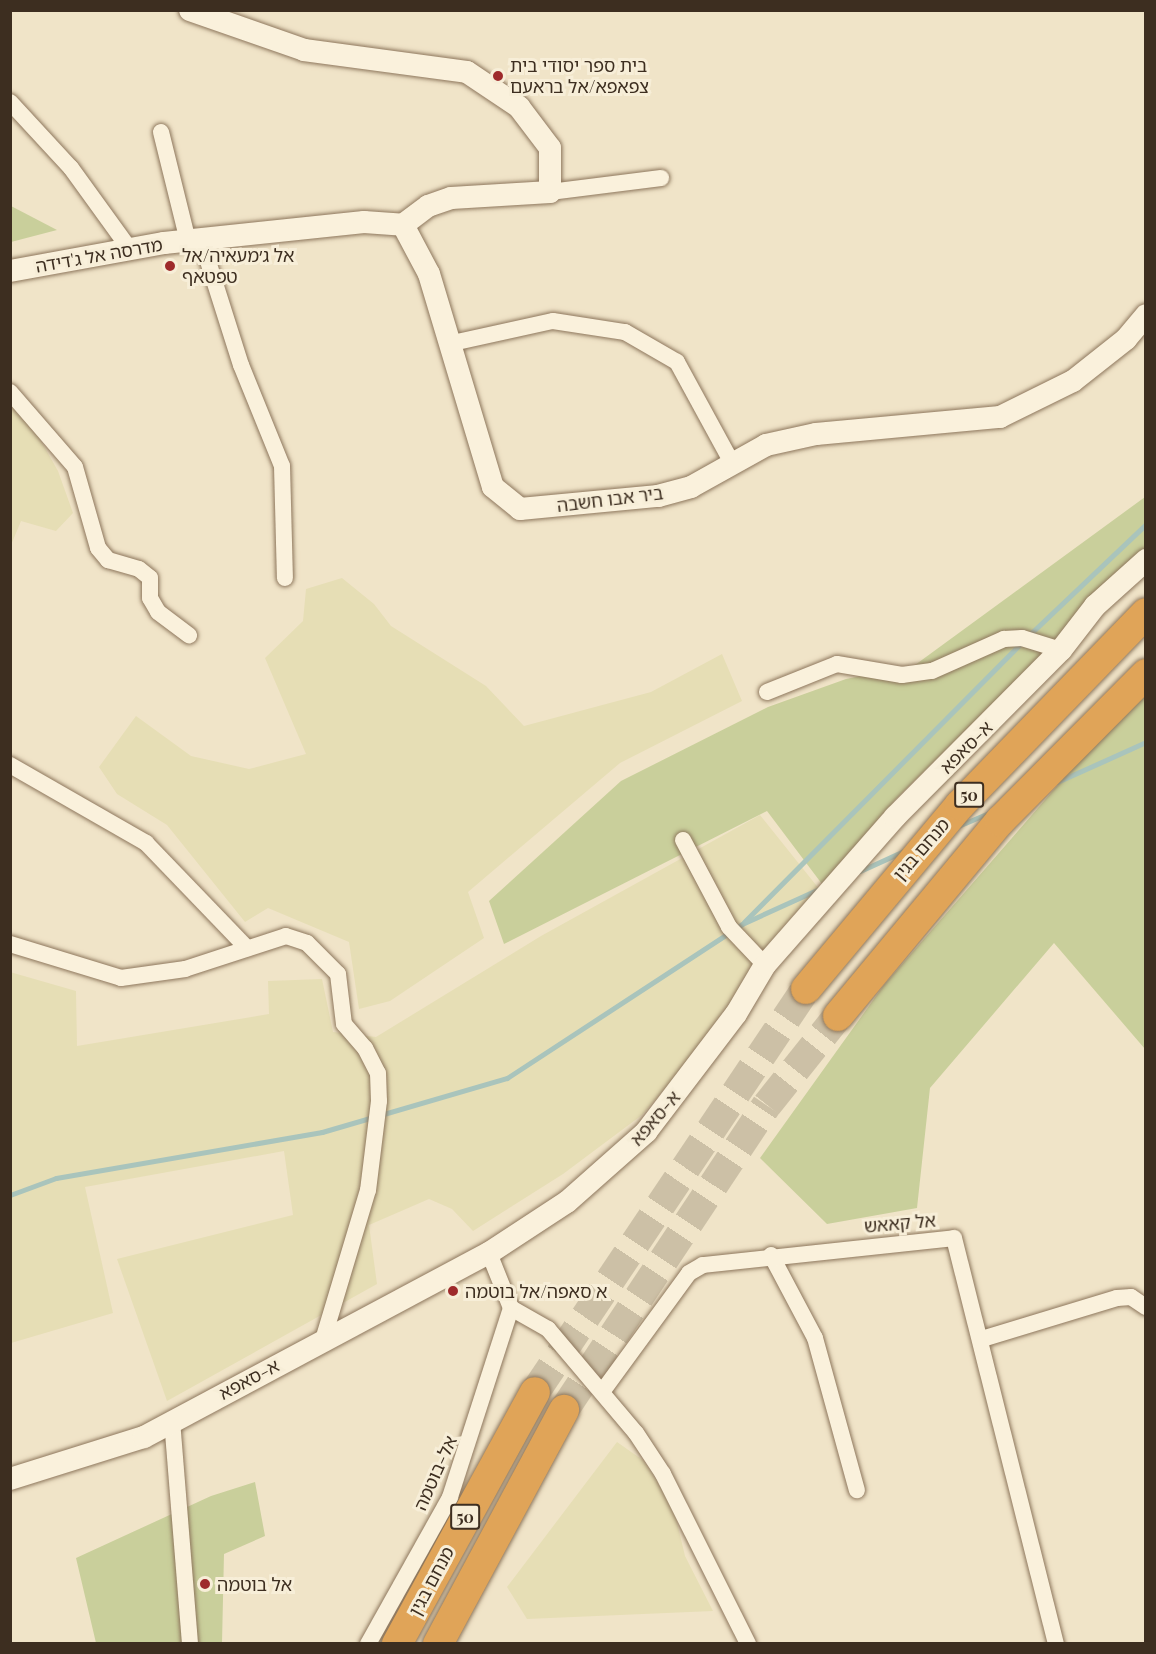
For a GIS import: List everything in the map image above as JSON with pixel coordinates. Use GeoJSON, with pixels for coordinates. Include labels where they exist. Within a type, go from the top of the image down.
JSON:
{"type":"FeatureCollection","features":[{"type":"Feature","properties":{"kind":"highway","name":"מנחם בגין"},"geometry":{"type":"LineString","coordinates":[[806,989],[975,789],[1146,613]]}},
{"type":"Feature","properties":{"kind":"highway","name":"50"},"geometry":{"type":"LineString","coordinates":[[838,1016],[1000,821],[1146,674]]}},
{"type":"Feature","properties":{"kind":"highway","name":"מנחם בגין"},"geometry":{"type":"LineString","coordinates":[[397,1644],[535,1392]]}},
{"type":"Feature","properties":{"kind":"highway","name":"מנחם בגין"},"geometry":{"type":"LineString","coordinates":[[438,1644],[564,1410]]}},
{"type":"Feature","properties":{"kind":"street"},"geometry":{"type":"LineString","coordinates":[[190,10],[276,43],[441,65],[486,81],[519,107],[550,148],[550,192]]}},
{"type":"Feature","properties":{"kind":"street"},"geometry":{"type":"LineString","coordinates":[[10,102],[71,168],[129,248]]}},
{"type":"Feature","properties":{"kind":"street"},"geometry":{"type":"LineString","coordinates":[[161,132],[195,240],[247,384],[282,466],[285,578]]}},
{"type":"Feature","properties":{"kind":"street"},"geometry":{"type":"LineString","coordinates":[[403,225],[428,206],[451,198],[550,192],[661,177]]}},
{"type":"Feature","properties":{"kind":"street","name":"מדרסה אל ג'דידה"},"geometry":{"type":"LineString","coordinates":[[10,271],[129,248],[195,240],[364,222],[403,225]]}},
{"type":"Feature","properties":{"kind":"street","name":"ביר אבו חשבה"},"geometry":{"type":"LineString","coordinates":[[403,225],[429,274],[448,344],[493,487],[514,506],[658,496],[691,487],[730,461],[766,445],[816,434],[1000,417],[1073,381],[1126,339],[1146,315]]}},
{"type":"Feature","properties":{"kind":"street"},"geometry":{"type":"LineString","coordinates":[[448,344],[553,321],[625,332],[677,362],[730,461]]}},
{"type":"Feature","properties":{"kind":"street"},"geometry":{"type":"LineString","coordinates":[[10,392],[75,467],[98,548],[108,560],[150,578],[150,598],[158,612],[189,635]]}},
{"type":"Feature","properties":{"kind":"street","name":"א-סאפא"},"geometry":{"type":"LineString","coordinates":[[10,1479],[144,1437],[489,1252],[567,1202],[646,1132],[723,1032],[765,965],[895,817],[1061,650],[1095,606],[1146,560]]}},
{"type":"Feature","properties":{"kind":"street"},"geometry":{"type":"LineString","coordinates":[[767,692],[837,664],[902,675],[932,671],[1004,639],[1022,638],[1061,650]]}},
{"type":"Feature","properties":{"kind":"street"},"geometry":{"type":"LineString","coordinates":[[10,765],[146,843],[247,948]]}},
{"type":"Feature","properties":{"kind":"street"},"geometry":{"type":"LineString","coordinates":[[683,840],[729,927],[765,965]]}},
{"type":"Feature","properties":{"kind":"street"},"geometry":{"type":"LineString","coordinates":[[10,944],[121,978],[185,969],[286,936],[323,956],[338,974],[344,1024],[365,1048],[378,1073],[377,1142],[368,1190],[323,1340]]}},
{"type":"Feature","properties":{"kind":"street","name":"אל קאאש"},"geometry":{"type":"LineString","coordinates":[[602,1392],[689,1273],[721,1260],[954,1238],[982,1339],[1056,1644]]}},
{"type":"Feature","properties":{"kind":"street"},"geometry":{"type":"LineString","coordinates":[[489,1252],[511,1308],[548,1329],[602,1392],[663,1474],[748,1644]]}},
{"type":"Feature","properties":{"kind":"street"},"geometry":{"type":"LineString","coordinates":[[771,1255],[815,1338],[857,1490]]}},
{"type":"Feature","properties":{"kind":"street"},"geometry":{"type":"LineString","coordinates":[[982,1339],[1118,1298],[1131,1297],[1146,1307]]}},
{"type":"Feature","properties":{"kind":"street","name":"אל-בוטמה"},"geometry":{"type":"LineString","coordinates":[[368,1644],[450,1497],[511,1308]]}},
{"type":"Feature","properties":{"kind":"street"},"geometry":{"type":"LineString","coordinates":[[172,1420],[190,1644]]}},
{"type":"Feature","properties":{"kind":"shaded area"},"geometry":{"type":"Polygon","coordinates":[[[11,404],[28,418],[58,471],[73,513],[56,531],[21,521],[11,545],[11,404]]]}},
{"type":"Feature","properties":{"kind":"shaded area"},"geometry":{"type":"Polygon","coordinates":[[[342,578],[374,604],[391,626],[486,686],[524,726],[651,692],[722,654],[742,701],[620,763],[468,892],[484,938],[390,1001],[359,1009],[349,942],[268,908],[245,922],[167,825],[117,794],[99,767],[136,716],[191,756],[249,769],[306,754],[265,658],[303,621],[306,589],[342,578]]]}},
{"type":"Feature","properties":{"kind":"shaded area"},"geometry":{"type":"Polygon","coordinates":[[[760,815],[828,900],[642,1115],[563,1174],[473,1231],[452,1209],[429,1199],[369,1225],[377,1284],[167,1401],[117,1259],[293,1215],[284,1151],[85,1187],[113,1313],[11,1343],[10,972],[76,991],[77,1046],[269,1014],[268,981],[322,979],[333,1032],[376,1037],[541,936],[760,815]]]}},
{"type":"Feature","properties":{"kind":"shaded area"},"geometry":{"type":"Polygon","coordinates":[[[617,1442],[644,1461],[673,1506],[685,1556],[713,1611],[527,1619],[507,1587],[617,1442]]]}},
{"type":"Feature","properties":{"kind":"green space"},"geometry":{"type":"Polygon","coordinates":[[[11,206],[57,230],[11,242],[11,206]]]}},
{"type":"Feature","properties":{"kind":"green space"},"geometry":{"type":"Polygon","coordinates":[[[1145,497],[1145,553],[896,799],[822,884],[767,811],[504,944],[489,901],[621,781],[768,707],[846,679],[915,665],[1145,497]]]}},
{"type":"Feature","properties":{"kind":"green space"},"geometry":{"type":"Polygon","coordinates":[[[1145,693],[1145,1049],[1054,943],[930,1088],[917,1208],[827,1224],[760,1158],[884,985],[1084,755],[1145,693]]]}},
{"type":"Feature","properties":{"kind":"green space"},"geometry":{"type":"Polygon","coordinates":[[[255,1482],[265,1536],[224,1554],[222,1643],[96,1643],[76,1558],[211,1496],[255,1482]]]}},
{"type":"Feature","properties":{"kind":"waterway"},"geometry":{"type":"LineString","coordinates":[[1027,637],[1146,524]]}},
{"type":"Feature","properties":{"kind":"waterway"},"geometry":{"type":"LineString","coordinates":[[744,922],[1021,643]]}},
{"type":"Feature","properties":{"kind":"waterway"},"geometry":{"type":"LineString","coordinates":[[1057,782],[1146,742]]}},
{"type":"Feature","properties":{"kind":"waterway"},"geometry":{"type":"LineString","coordinates":[[958,826],[991,812]]}},
{"type":"Feature","properties":{"kind":"waterway"},"geometry":{"type":"LineString","coordinates":[[860,871],[906,850]]}},
{"type":"Feature","properties":{"kind":"waterway"},"geometry":{"type":"LineString","coordinates":[[10,1195],[56,1178],[322,1132],[507,1078],[742,924],[821,888]]}},
{"type":"Feature","properties":{"kind":"tunnel"},"geometry":{"type":"LineString","coordinates":[[535,1392],[806,989]]}},
{"type":"Feature","properties":{"kind":"tunnel"},"geometry":{"type":"LineString","coordinates":[[564,1410],[767,1105],[838,1016]]}},
{"type":"Feature","properties":{"kind":"place","name":"בית ספר יסודי בית צפאפא/אל בראעם"},"geometry":{"type":"Point","coordinates":[498,76]}},
{"type":"Feature","properties":{"kind":"place","name":"אל ג׳מעאיה/אל טפטאף"},"geometry":{"type":"Point","coordinates":[170,266]}},
{"type":"Feature","properties":{"kind":"place","name":"א סאפה/אל בוטמה"},"geometry":{"type":"Point","coordinates":[453,1291]}},
{"type":"Feature","properties":{"kind":"place","name":"אל בוטמה"},"geometry":{"type":"Point","coordinates":[205,1584]}}]}
